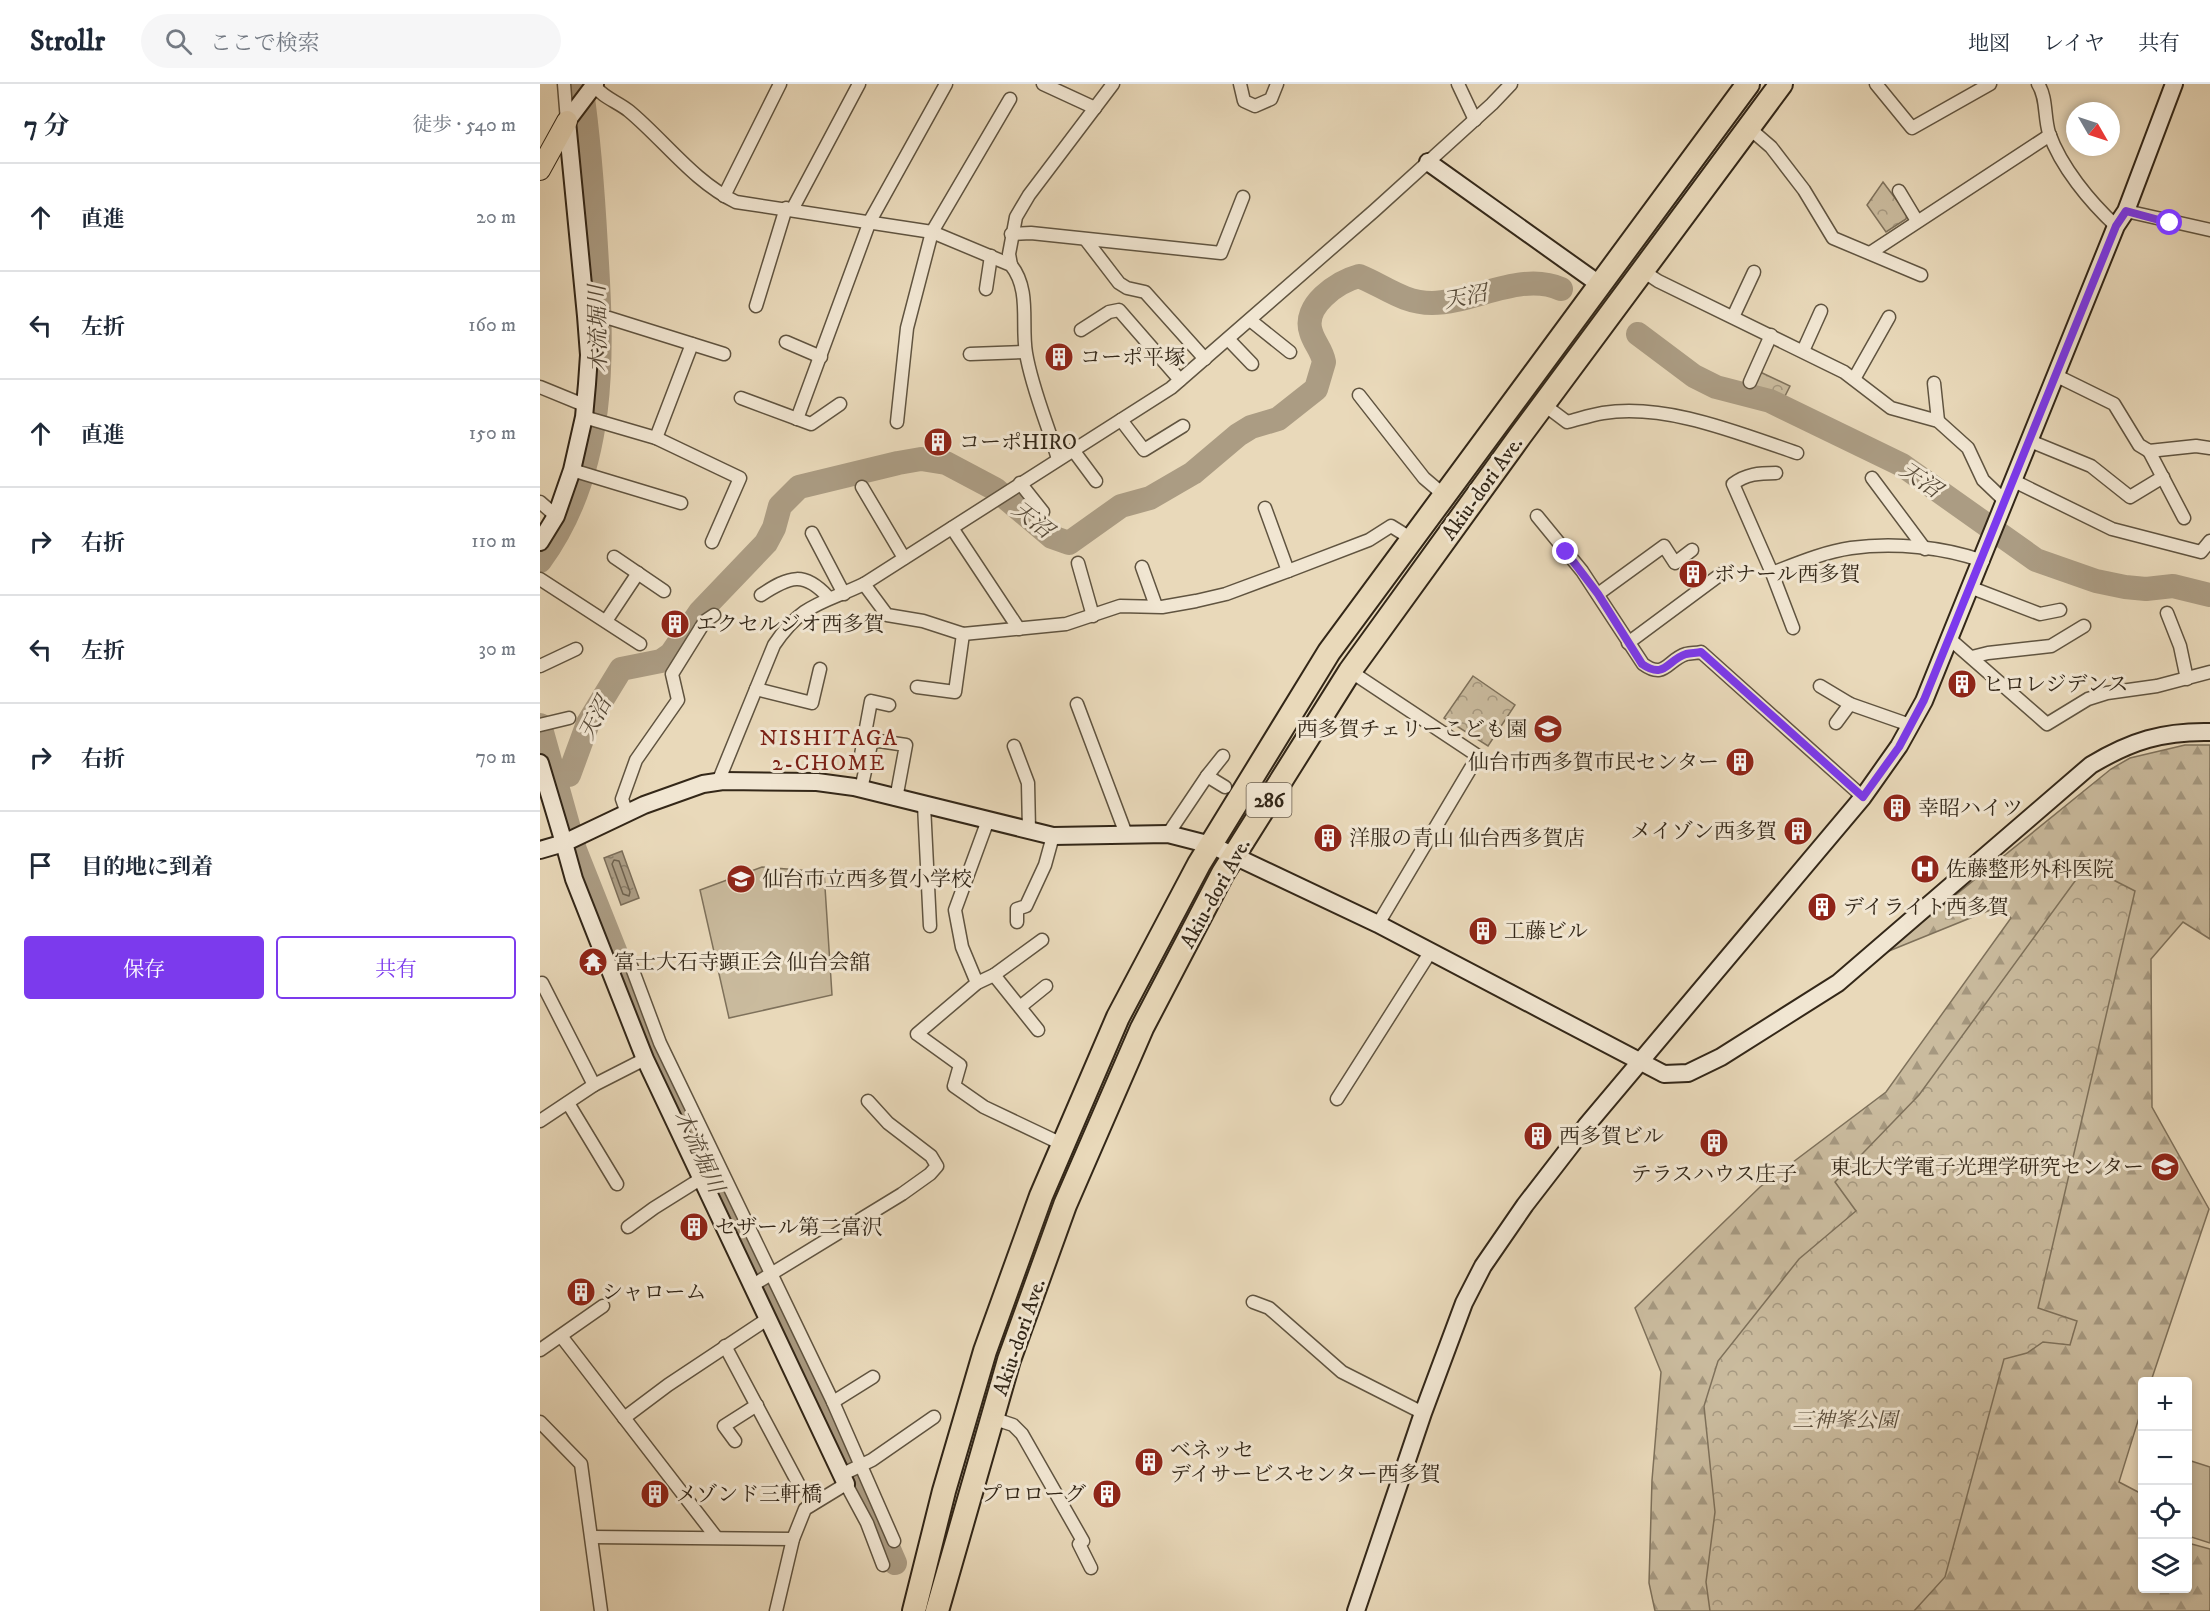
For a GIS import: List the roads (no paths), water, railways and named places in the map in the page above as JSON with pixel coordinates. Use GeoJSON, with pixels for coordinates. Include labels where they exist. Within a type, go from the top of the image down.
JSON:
{"type":"FeatureCollection","features":[{"type":"Feature","properties":{"kind":"highway","name":"Akiu-dori Ave."},"geometry":{"type":"LineString","coordinates":[[914,1611],[944,1491],[985,1351],[1041,1196],[1118,1017],[1210,845],[1231,791],[1329,652],[1748,84]]}},
{"type":"Feature","properties":{"kind":"highway","name":"Akiu-dori Ave."},"geometry":{"type":"LineString","coordinates":[[937,1611],[1009,1360],[1070,1195],[1142,1028],[1234,856],[1350,671],[1543,404],[1781,84]]}},
{"type":"Feature","properties":{"kind":"main road"},"geometry":{"type":"LineString","coordinates":[[540,142],[571,117]]}},
{"type":"Feature","properties":{"kind":"main road"},"geometry":{"type":"LineString","coordinates":[[540,170],[571,117]]}},
{"type":"Feature","properties":{"kind":"street"},"geometry":{"type":"LineString","coordinates":[[540,542],[556,516],[575,470],[586,414],[589,316],[571,117],[564,84]]}},
{"type":"Feature","properties":{"kind":"street"},"geometry":{"type":"LineString","coordinates":[[724,196],[780,84]]}},
{"type":"Feature","properties":{"kind":"street"},"geometry":{"type":"LineString","coordinates":[[756,306],[789,208],[859,84]]}},
{"type":"Feature","properties":{"kind":"street"},"geometry":{"type":"LineString","coordinates":[[797,419],[870,221],[946,84]]}},
{"type":"Feature","properties":{"kind":"street"},"geometry":{"type":"LineString","coordinates":[[1043,84],[1095,108]]}},
{"type":"Feature","properties":{"kind":"street"},"geometry":{"type":"LineString","coordinates":[[1058,459],[1025,352],[1022,291],[1018,274],[1011,265],[1009,254],[1011,234],[1016,217],[1029,195],[1113,84]]}},
{"type":"Feature","properties":{"kind":"street"},"geometry":{"type":"LineString","coordinates":[[1240,84],[1244,100],[1255,106],[1271,99],[1277,84]]}},
{"type":"Feature","properties":{"kind":"street"},"geometry":{"type":"LineString","coordinates":[[1458,84],[1475,120]]}},
{"type":"Feature","properties":{"kind":"street"},"geometry":{"type":"LineString","coordinates":[[718,782],[774,645],[787,627],[800,615],[828,597],[844,594],[864,584],[1180,380],[1475,120],[1511,84]]}},
{"type":"Feature","properties":{"kind":"street"},"geometry":{"type":"LineString","coordinates":[[1876,84],[1912,129],[1990,84]]}},
{"type":"Feature","properties":{"kind":"street"},"geometry":{"type":"LineString","coordinates":[[2038,84],[2042,90],[2050,135],[2074,178],[2116,226]]}},
{"type":"Feature","properties":{"kind":"street"},"geometry":{"type":"LineString","coordinates":[[571,117],[594,86],[599,93],[628,110],[711,187],[736,202],[789,208],[932,232],[1011,265]]}},
{"type":"Feature","properties":{"kind":"street"},"geometry":{"type":"LineString","coordinates":[[1356,1611],[1423,1413],[1464,1303],[1483,1266],[1540,1185],[1586,1126],[1643,1062],[1863,797],[1910,725],[1951,640],[2116,226],[2126,211],[2169,86]]}},
{"type":"Feature","properties":{"kind":"street"},"geometry":{"type":"LineString","coordinates":[[897,422],[907,328],[932,232],[1010,99]]}},
{"type":"Feature","properties":{"kind":"street"},"geometry":{"type":"LineString","coordinates":[[1749,128],[1771,147],[1804,190],[1833,238],[1921,275]]}},
{"type":"Feature","properties":{"kind":"street"},"geometry":{"type":"LineString","coordinates":[[1870,253],[2050,135]]}},
{"type":"Feature","properties":{"kind":"street"},"geometry":{"type":"LineString","coordinates":[[1428,162],[1599,284]]}},
{"type":"Feature","properties":{"kind":"street"},"geometry":{"type":"LineString","coordinates":[[1899,191],[1917,221]]}},
{"type":"Feature","properties":{"kind":"street"},"geometry":{"type":"LineString","coordinates":[[1011,234],[1031,233],[1221,253],[1243,197]]}},
{"type":"Feature","properties":{"kind":"street"},"geometry":{"type":"LineString","coordinates":[[2126,211],[2210,230]]}},
{"type":"Feature","properties":{"kind":"street"},"geometry":{"type":"LineString","coordinates":[[1086,240],[1119,283],[1145,292],[1205,359]]}},
{"type":"Feature","properties":{"kind":"street"},"geometry":{"type":"LineString","coordinates":[[986,289],[991,256]]}},
{"type":"Feature","properties":{"kind":"street"},"geometry":{"type":"LineString","coordinates":[[1643,271],[1658,281],[1771,335],[1854,379],[1890,408],[1938,421],[1968,448],[1983,480],[2006,502]]}},
{"type":"Feature","properties":{"kind":"street"},"geometry":{"type":"LineString","coordinates":[[1733,318],[1754,272]]}},
{"type":"Feature","properties":{"kind":"street"},"geometry":{"type":"LineString","coordinates":[[1081,330],[1109,312],[1119,310],[1180,380]]}},
{"type":"Feature","properties":{"kind":"street"},"geometry":{"type":"LineString","coordinates":[[1803,351],[1821,311]]}},
{"type":"Feature","properties":{"kind":"street"},"geometry":{"type":"LineString","coordinates":[[589,316],[609,318],[724,354]]}},
{"type":"Feature","properties":{"kind":"street"},"geometry":{"type":"LineString","coordinates":[[1854,379],[1889,317]]}},
{"type":"Feature","properties":{"kind":"street"},"geometry":{"type":"LineString","coordinates":[[1250,320],[1290,352]]}},
{"type":"Feature","properties":{"kind":"street"},"geometry":{"type":"LineString","coordinates":[[1750,382],[1771,335]]}},
{"type":"Feature","properties":{"kind":"street"},"geometry":{"type":"LineString","coordinates":[[1228,339],[1252,364]]}},
{"type":"Feature","properties":{"kind":"street"},"geometry":{"type":"LineString","coordinates":[[786,342],[821,357]]}},
{"type":"Feature","properties":{"kind":"street"},"geometry":{"type":"LineString","coordinates":[[656,438],[692,344]]}},
{"type":"Feature","properties":{"kind":"street"},"geometry":{"type":"LineString","coordinates":[[970,354],[1025,352]]}},
{"type":"Feature","properties":{"kind":"street"},"geometry":{"type":"LineString","coordinates":[[2057,376],[2114,404],[2139,445],[2150,451],[2196,446],[2210,448]]}},
{"type":"Feature","properties":{"kind":"street"},"geometry":{"type":"LineString","coordinates":[[1934,383],[1938,421]]}},
{"type":"Feature","properties":{"kind":"street"},"geometry":{"type":"LineString","coordinates":[[540,387],[586,414],[656,438],[740,478],[712,542]]}},
{"type":"Feature","properties":{"kind":"street"},"geometry":{"type":"LineString","coordinates":[[1359,395],[1424,478],[1444,495]]}},
{"type":"Feature","properties":{"kind":"street"},"geometry":{"type":"LineString","coordinates":[[741,398],[811,424],[840,404]]}},
{"type":"Feature","properties":{"kind":"street"},"geometry":{"type":"LineString","coordinates":[[1543,404],[1567,422],[1604,412],[1676,416],[1717,425],[1797,453]]}},
{"type":"Feature","properties":{"kind":"street"},"geometry":{"type":"LineString","coordinates":[[1121,420],[1144,450],[1183,426]]}},
{"type":"Feature","properties":{"kind":"street"},"geometry":{"type":"LineString","coordinates":[[2030,441],[2091,466],[2130,497],[2163,477]]}},
{"type":"Feature","properties":{"kind":"street"},"geometry":{"type":"LineString","coordinates":[[1073,450],[1096,481]]}},
{"type":"Feature","properties":{"kind":"street"},"geometry":{"type":"LineString","coordinates":[[2150,451],[2184,518]]}},
{"type":"Feature","properties":{"kind":"street"},"geometry":{"type":"LineString","coordinates":[[575,470],[681,503]]}},
{"type":"Feature","properties":{"kind":"street"},"geometry":{"type":"LineString","coordinates":[[1776,473],[1742,477],[1733,484],[1793,628]]}},
{"type":"Feature","properties":{"kind":"street"},"geometry":{"type":"LineString","coordinates":[[1872,478],[1925,549]]}},
{"type":"Feature","properties":{"kind":"street"},"geometry":{"type":"LineString","coordinates":[[2014,482],[2112,529],[2128,534],[2201,552],[2210,541]]}},
{"type":"Feature","properties":{"kind":"street"},"geometry":{"type":"LineString","coordinates":[[1020,483],[1043,512]]}},
{"type":"Feature","properties":{"kind":"street"},"geometry":{"type":"LineString","coordinates":[[862,487],[904,558]]}},
{"type":"Feature","properties":{"kind":"street"},"geometry":{"type":"LineString","coordinates":[[540,502],[556,516]]}},
{"type":"Feature","properties":{"kind":"street"},"geometry":{"type":"LineString","coordinates":[[1265,508],[1288,571]]}},
{"type":"Feature","properties":{"kind":"street"},"geometry":{"type":"LineString","coordinates":[[1537,516],[1598,594],[1642,664],[1652,671],[1661,670],[1685,654],[1701,652],[1863,797]]}},
{"type":"Feature","properties":{"kind":"street"},"geometry":{"type":"LineString","coordinates":[[864,584],[887,615],[923,621],[963,634],[1066,624],[1120,606],[1156,606],[1196,602],[1226,594],[1369,540],[1391,526],[1412,539]]}},
{"type":"Feature","properties":{"kind":"street"},"geometry":{"type":"LineString","coordinates":[[952,528],[1019,629]]}},
{"type":"Feature","properties":{"kind":"street"},"geometry":{"type":"LineString","coordinates":[[812,533],[844,594]]}},
{"type":"Feature","properties":{"kind":"street"},"geometry":{"type":"LineString","coordinates":[[1598,594],[1664,546],[1675,563],[1692,550]]}},
{"type":"Feature","properties":{"kind":"street"},"geometry":{"type":"LineString","coordinates":[[1772,573],[1830,552],[1853,548],[1946,549],[1983,561]]}},
{"type":"Feature","properties":{"kind":"street"},"geometry":{"type":"LineString","coordinates":[[614,557],[664,591]]}},
{"type":"Feature","properties":{"kind":"street"},"geometry":{"type":"LineString","coordinates":[[1078,562],[1093,616]]}},
{"type":"Feature","properties":{"kind":"street"},"geometry":{"type":"LineString","coordinates":[[1142,567],[1156,606]]}},
{"type":"Feature","properties":{"kind":"street"},"geometry":{"type":"LineString","coordinates":[[606,621],[638,573]]}},
{"type":"Feature","properties":{"kind":"street"},"geometry":{"type":"LineString","coordinates":[[1628,643],[1721,574]]}},
{"type":"Feature","properties":{"kind":"street"},"geometry":{"type":"LineString","coordinates":[[540,579],[640,644]]}},
{"type":"Feature","properties":{"kind":"street"},"geometry":{"type":"LineString","coordinates":[[761,595],[775,586],[796,579],[813,581],[828,597]]}},
{"type":"Feature","properties":{"kind":"street"},"geometry":{"type":"LineString","coordinates":[[1972,588],[2040,614],[2060,610]]}},
{"type":"Feature","properties":{"kind":"street"},"geometry":{"type":"LineString","coordinates":[[2167,613],[2180,646],[2187,680]]}},
{"type":"Feature","properties":{"kind":"street"},"geometry":{"type":"LineString","coordinates":[[627,813],[622,799],[636,760],[678,700],[672,674],[705,621],[714,615]]}},
{"type":"Feature","properties":{"kind":"street"},"geometry":{"type":"LineString","coordinates":[[1972,657],[2050,646],[2084,626]]}},
{"type":"Feature","properties":{"kind":"street"},"geometry":{"type":"LineString","coordinates":[[917,687],[955,692],[963,634]]}},
{"type":"Feature","properties":{"kind":"street"},"geometry":{"type":"LineString","coordinates":[[1951,640],[2047,724],[2088,699],[2107,693],[2187,680],[2210,672]]}},
{"type":"Feature","properties":{"kind":"street"},"geometry":{"type":"LineString","coordinates":[[540,666],[576,649]]}},
{"type":"Feature","properties":{"kind":"street"},"geometry":{"type":"LineString","coordinates":[[756,689],[812,703],[820,669]]}},
{"type":"Feature","properties":{"kind":"street"},"geometry":{"type":"LineString","coordinates":[[1350,671],[1478,756],[1378,924]]}},
{"type":"Feature","properties":{"kind":"street"},"geometry":{"type":"LineString","coordinates":[[1820,686],[1850,704],[1910,725]]}},
{"type":"Feature","properties":{"kind":"street"},"geometry":{"type":"LineString","coordinates":[[858,788],[871,701],[889,705]]}},
{"type":"Feature","properties":{"kind":"street"},"geometry":{"type":"LineString","coordinates":[[1077,704],[1126,834]]}},
{"type":"Feature","properties":{"kind":"street"},"geometry":{"type":"LineString","coordinates":[[1836,723],[1850,704]]}},
{"type":"Feature","properties":{"kind":"street"},"geometry":{"type":"LineString","coordinates":[[544,724],[569,718]]}},
{"type":"Feature","properties":{"kind":"street"},"geometry":{"type":"LineString","coordinates":[[540,850],[565,842],[627,813],[703,784],[718,782],[817,782],[858,788],[1053,836],[1168,834],[1210,845],[1378,924],[1665,1074],[1688,1073],[1721,1057],[1838,983],[2091,765],[2120,747],[2154,736],[2179,731],[2210,732]]}},
{"type":"Feature","properties":{"kind":"street"},"geometry":{"type":"LineString","coordinates":[[858,788],[872,740],[906,745],[896,799]]}},
{"type":"Feature","properties":{"kind":"street"},"geometry":{"type":"LineString","coordinates":[[1014,746],[1028,783],[1029,830]]}},
{"type":"Feature","properties":{"kind":"street"},"geometry":{"type":"LineString","coordinates":[[1168,834],[1223,756]]}},
{"type":"Feature","properties":{"kind":"street"},"geometry":{"type":"LineString","coordinates":[[540,763],[574,879],[645,1059],[682,1121],[702,1178],[833,1402],[867,1522],[883,1565]]}},
{"type":"Feature","properties":{"kind":"street"},"geometry":{"type":"LineString","coordinates":[[1207,776],[1231,791]]}},
{"type":"Feature","properties":{"kind":"street"},"geometry":{"type":"LineString","coordinates":[[924,805],[930,926]]}},
{"type":"Feature","properties":{"kind":"street"},"geometry":{"type":"LineString","coordinates":[[977,983],[962,947],[956,910],[988,820]]}},
{"type":"Feature","properties":{"kind":"street"},"geometry":{"type":"LineString","coordinates":[[1017,922],[1017,909],[1026,906],[1045,865],[1053,836]]}},
{"type":"Feature","properties":{"kind":"street"},"geometry":{"type":"LineString","coordinates":[[1042,940],[994,975],[977,983],[917,1034],[960,1065],[954,1086],[984,1107],[1064,1145]]}},
{"type":"Feature","properties":{"kind":"street"},"geometry":{"type":"LineString","coordinates":[[1337,1099],[1431,951]]}},
{"type":"Feature","properties":{"kind":"street"},"geometry":{"type":"LineString","coordinates":[[610,966],[631,959],[660,1042],[763,1279],[769,1318],[852,1472],[894,1541]]}},
{"type":"Feature","properties":{"kind":"street"},"geometry":{"type":"LineString","coordinates":[[994,975],[1038,1030]]}},
{"type":"Feature","properties":{"kind":"street"},"geometry":{"type":"LineString","coordinates":[[542,983],[594,1085]]}},
{"type":"Feature","properties":{"kind":"street"},"geometry":{"type":"LineString","coordinates":[[1020,1007],[1046,986]]}},
{"type":"Feature","properties":{"kind":"street"},"geometry":{"type":"LineString","coordinates":[[540,1121],[594,1085],[645,1059]]}},
{"type":"Feature","properties":{"kind":"street"},"geometry":{"type":"LineString","coordinates":[[763,1279],[902,1194],[930,1174],[937,1166],[931,1156],[888,1123],[868,1101]]}},
{"type":"Feature","properties":{"kind":"street"},"geometry":{"type":"LineString","coordinates":[[567,1103],[616,1184]]}},
{"type":"Feature","properties":{"kind":"street"},"geometry":{"type":"LineString","coordinates":[[628,1227],[702,1178]]}},
{"type":"Feature","properties":{"kind":"street"},"geometry":{"type":"LineString","coordinates":[[1253,1302],[1269,1308],[1342,1372],[1423,1413]]}},
{"type":"Feature","properties":{"kind":"street"},"geometry":{"type":"LineString","coordinates":[[540,1350],[603,1306]]}},
{"type":"Feature","properties":{"kind":"street"},"geometry":{"type":"LineString","coordinates":[[624,1418],[725,1346],[769,1318]]}},
{"type":"Feature","properties":{"kind":"street"},"geometry":{"type":"LineString","coordinates":[[561,1336],[716,1537]]}},
{"type":"Feature","properties":{"kind":"street"},"geometry":{"type":"LineString","coordinates":[[725,1346],[798,1483]]}},
{"type":"Feature","properties":{"kind":"street"},"geometry":{"type":"LineString","coordinates":[[833,1402],[873,1377]]}},
{"type":"Feature","properties":{"kind":"street"},"geometry":{"type":"LineString","coordinates":[[735,1441],[724,1426],[757,1405]]}},
{"type":"Feature","properties":{"kind":"street"},"geometry":{"type":"LineString","coordinates":[[776,1611],[793,1539],[805,1509],[852,1472],[934,1417]]}},
{"type":"Feature","properties":{"kind":"street"},"geometry":{"type":"LineString","coordinates":[[992,1418],[1013,1425],[1022,1434],[1083,1541],[1079,1544],[1092,1568]]}},
{"type":"Feature","properties":{"kind":"street"},"geometry":{"type":"LineString","coordinates":[[540,1422],[581,1464],[601,1611]]}},
{"type":"Feature","properties":{"kind":"street"},"geometry":{"type":"LineString","coordinates":[[592,1537],[793,1539]]}},
{"type":"Feature","properties":{"kind":"water"},"geometry":{"type":"Polygon","coordinates":[[[622,851],[639,898],[621,905],[604,858],[622,851]]]}},
{"type":"Feature","properties":{"kind":"waterway","name":"木流堀川"},"geometry":{"type":"LineString","coordinates":[[540,561],[562,526],[578,488],[589,450],[596,410],[600,329],[594,206],[581,84]]}},
{"type":"Feature","properties":{"kind":"waterway","name":"天沼"},"geometry":{"type":"LineString","coordinates":[[553,773],[569,775],[588,723],[621,669],[661,661],[671,654],[700,612],[766,543],[774,528],[780,506],[799,487],[921,459],[946,463],[995,489],[1052,537],[1069,543],[1121,506],[1150,498],[1193,473],[1238,435],[1251,427],[1278,419],[1316,389],[1324,362],[1311,332],[1312,313],[1316,304],[1323,297],[1350,279],[1359,276],[1403,297],[1432,303],[1448,302],[1497,289],[1530,284],[1546,284],[1561,289]]}},
{"type":"Feature","properties":{"kind":"waterway","name":"天沼"},"geometry":{"type":"LineString","coordinates":[[1638,334],[1694,376],[1716,387],[1770,401],[1902,465],[2036,560],[2096,581],[2125,587],[2146,589],[2173,586],[2210,595]]}},
{"type":"Feature","properties":{"kind":"waterway","name":"木流堀川"},"geometry":{"type":"LineString","coordinates":[[540,725],[575,850],[662,1069],[857,1475],[895,1563]]}},
{"type":"Feature","properties":{"kind":"place","name":"コーポ平塚"},"geometry":{"type":"Point","coordinates":[1059,357]}},
{"type":"Feature","properties":{"kind":"place","name":"コーポHIRO"},"geometry":{"type":"Point","coordinates":[938,442]}},
{"type":"Feature","properties":{"kind":"place","name":"ボナール西多賀"},"geometry":{"type":"Point","coordinates":[1693,574]}},
{"type":"Feature","properties":{"kind":"place","name":"エクセルジオ西多賀"},"geometry":{"type":"Point","coordinates":[675,624]}},
{"type":"Feature","properties":{"kind":"place","name":"ヒロレジデンス"},"geometry":{"type":"Point","coordinates":[1962,684]}},
{"type":"Feature","properties":{"kind":"place","name":"西多賀チェリーこども園"},"geometry":{"type":"Point","coordinates":[1548,729]}},
{"type":"Feature","properties":{"kind":"place","name":"仙台市西多賀市民センター"},"geometry":{"type":"Point","coordinates":[1740,762]}},
{"type":"Feature","properties":{"kind":"place","name":"幸昭ハイツ"},"geometry":{"type":"Point","coordinates":[1897,808]}},
{"type":"Feature","properties":{"kind":"place","name":"メイゾン西多賀"},"geometry":{"type":"Point","coordinates":[1798,831]}},
{"type":"Feature","properties":{"kind":"place","name":"洋服の青山 仙台西多賀店"},"geometry":{"type":"Point","coordinates":[1328,838]}},
{"type":"Feature","properties":{"kind":"place","name":"佐藤整形外科医院"},"geometry":{"type":"Point","coordinates":[1925,869]}},
{"type":"Feature","properties":{"kind":"place","name":"仙台市立西多賀小学校"},"geometry":{"type":"Point","coordinates":[741,879]}},
{"type":"Feature","properties":{"kind":"place","name":"デイライト西多賀"},"geometry":{"type":"Point","coordinates":[1822,907]}},
{"type":"Feature","properties":{"kind":"place","name":"工藤ビル"},"geometry":{"type":"Point","coordinates":[1483,931]}},
{"type":"Feature","properties":{"kind":"place","name":"富士大石寺顕正会 仙台会舘"},"geometry":{"type":"Point","coordinates":[593,962]}},
{"type":"Feature","properties":{"kind":"place","name":"西多賀ビル"},"geometry":{"type":"Point","coordinates":[1538,1136]}},
{"type":"Feature","properties":{"kind":"place","name":"テラスハウス庄子"},"geometry":{"type":"Point","coordinates":[1714,1143]}},
{"type":"Feature","properties":{"kind":"place","name":"東北大学電子光理学研究センター"},"geometry":{"type":"Point","coordinates":[2165,1167]}},
{"type":"Feature","properties":{"kind":"place","name":"セザール第二富沢"},"geometry":{"type":"Point","coordinates":[694,1227]}},
{"type":"Feature","properties":{"kind":"place","name":"シャローム"},"geometry":{"type":"Point","coordinates":[581,1292]}},
{"type":"Feature","properties":{"kind":"place","name":"ベネッセ デイサービスセンター西多賀"},"geometry":{"type":"Point","coordinates":[1149,1462]}},
{"type":"Feature","properties":{"kind":"place","name":"メゾンド三軒橋"},"geometry":{"type":"Point","coordinates":[655,1494]}},
{"type":"Feature","properties":{"kind":"place","name":"プロローグ"},"geometry":{"type":"Point","coordinates":[1107,1494]}},
{"type":"Feature","properties":{"kind":"district","name":"NISHITAGA 2-CHOME"},"geometry":{"type":"Point","coordinates":[829,750]}},
{"type":"Feature","properties":{"kind":"park label","name":"三神峯公園"},"geometry":{"type":"Point","coordinates":[1845,1420]}}]}
